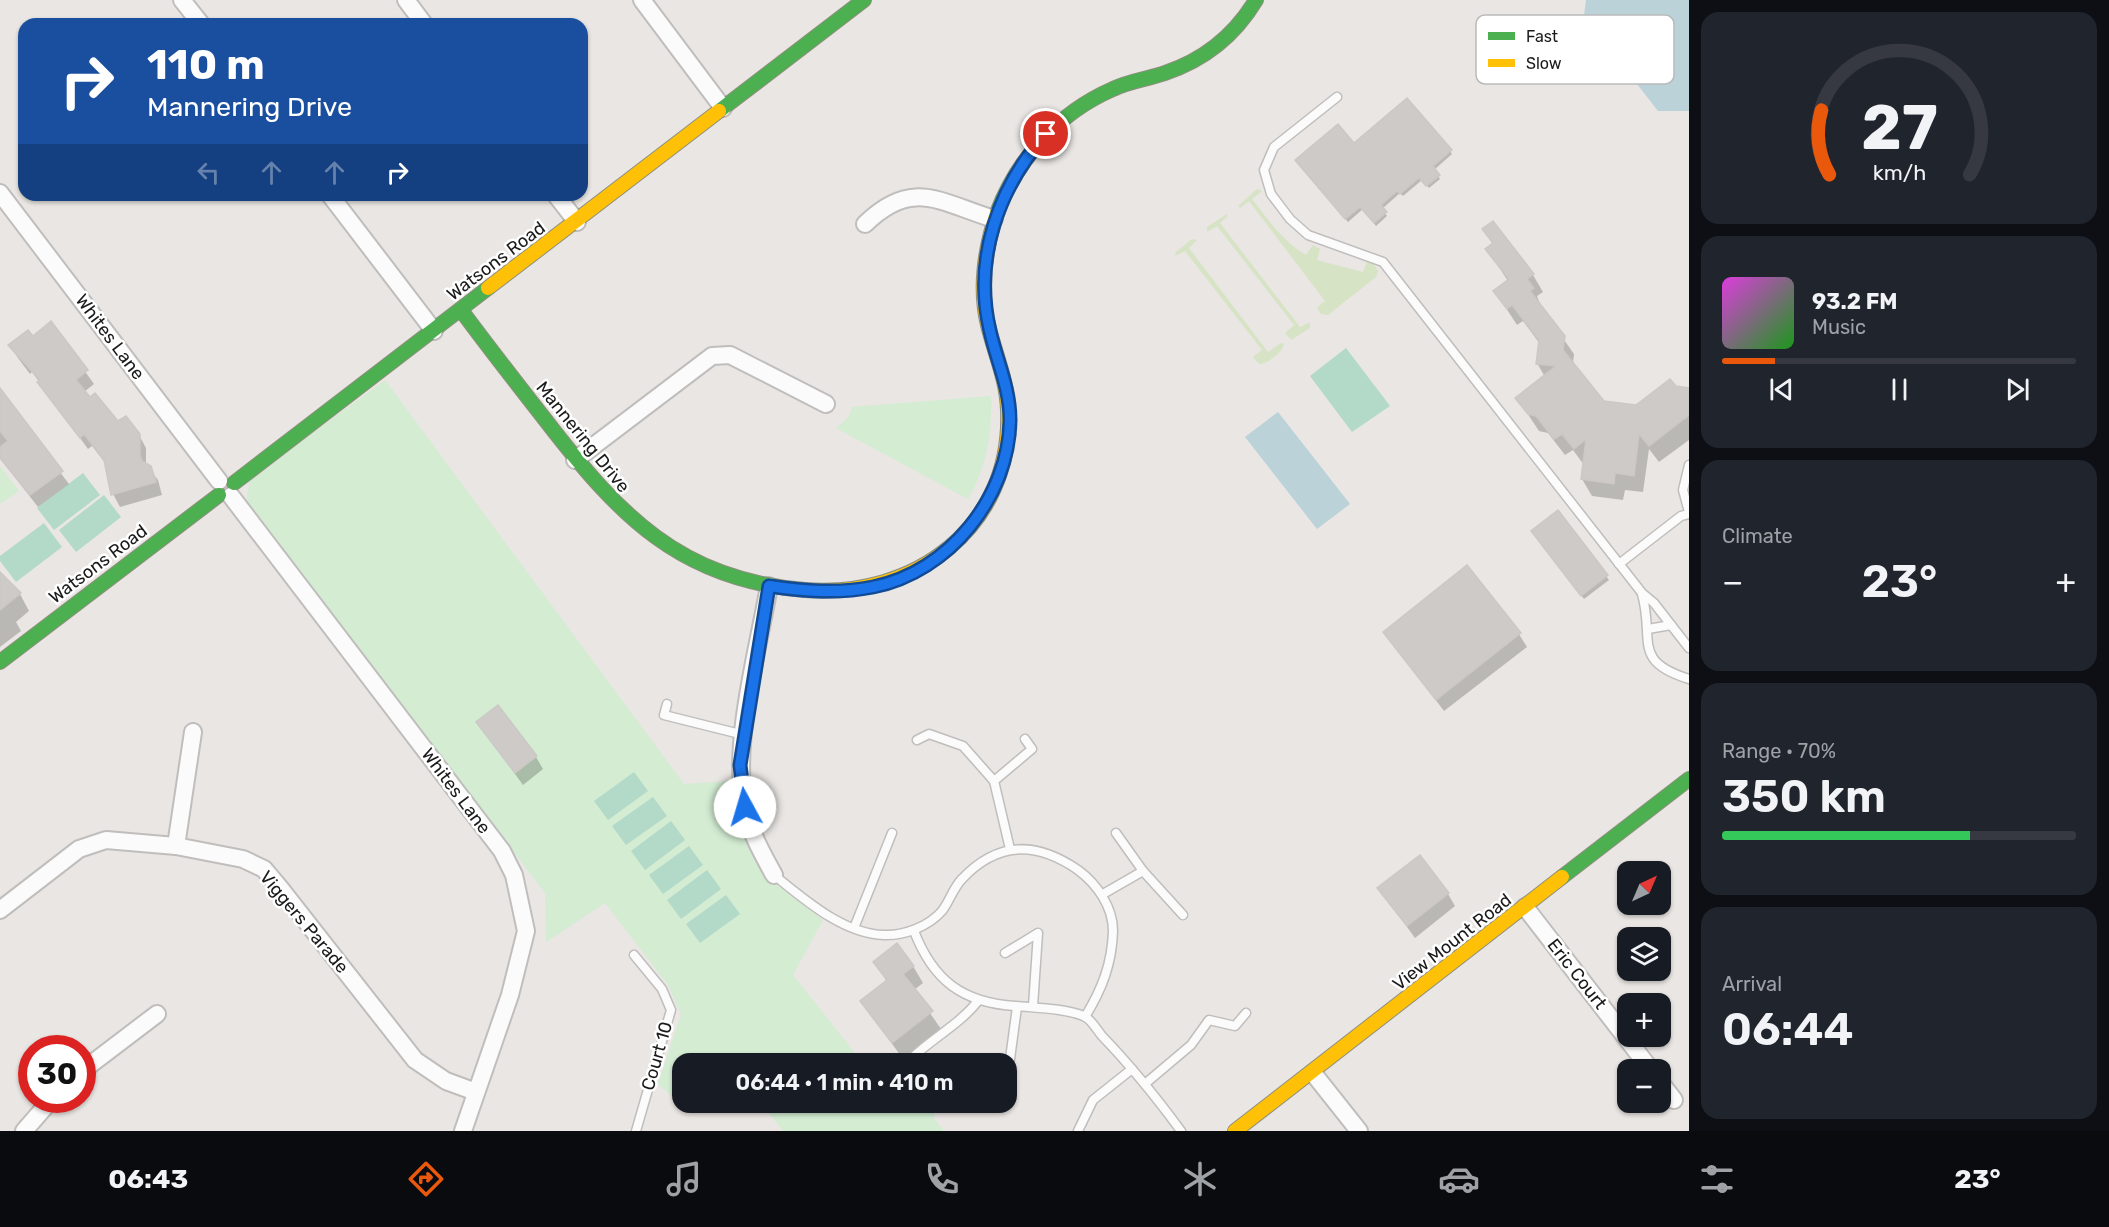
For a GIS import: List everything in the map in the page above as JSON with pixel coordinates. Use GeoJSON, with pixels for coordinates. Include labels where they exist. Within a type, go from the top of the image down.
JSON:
{"type":"FeatureCollection","features":[{"type":"Feature","properties":{"kind":"street"},"geometry":{"type":"LineString","coordinates":[[182,0],[196,18]]}},
{"type":"Feature","properties":{"kind":"street"},"geometry":{"type":"LineString","coordinates":[[406,0],[420,18]]}},
{"type":"Feature","properties":{"kind":"street"},"geometry":{"type":"LineString","coordinates":[[642,0],[723,108]]}},
{"type":"Feature","properties":{"kind":"street","name":"Watsons Road"},"geometry":{"type":"LineString","coordinates":[[0,662],[864,0]]}},
{"type":"Feature","properties":{"kind":"street","name":"Mannering Drive"},"geometry":{"type":"LineString","coordinates":[[461,310],[575,460],[610,501],[648,534],[706,567],[769,586],[824,592],[863,589],[896,581],[937,558],[953,546],[980,514],[1000,471],[1010,422],[1004,377],[986,313],[985,269],[994,219],[1020,168],[1059,122],[1113,88],[1169,72],[1205,55],[1238,25],[1256,0]]}},
{"type":"Feature","properties":{"kind":"street","name":"Whites Lane"},"geometry":{"type":"LineString","coordinates":[[0,193],[502,851],[514,875],[526,931],[510,996],[463,1131]]}},
{"type":"Feature","properties":{"kind":"street"},"geometry":{"type":"LineString","coordinates":[[865,224],[889,203],[914,195],[994,219]]}},
{"type":"Feature","properties":{"kind":"street"},"geometry":{"type":"LineString","coordinates":[[335,201],[434,331]]}},
{"type":"Feature","properties":{"kind":"street"},"geometry":{"type":"LineString","coordinates":[[561,201],[577,222]]}},
{"type":"Feature","properties":{"kind":"street"},"geometry":{"type":"LineString","coordinates":[[575,460],[712,356],[730,355],[826,404]]}},
{"type":"Feature","properties":{"kind":"street"},"geometry":{"type":"LineString","coordinates":[[769,586],[740,765],[745,807],[753,834],[774,875]]}},
{"type":"Feature","properties":{"kind":"street"},"geometry":{"type":"LineString","coordinates":[[176,846],[193,732]]}},
{"type":"Feature","properties":{"kind":"street","name":"View Mount Road"},"geometry":{"type":"LineString","coordinates":[[1235,1131],[1313,1073],[1689,780]]}},
{"type":"Feature","properties":{"kind":"street","name":"Viggers Parade"},"geometry":{"type":"LineString","coordinates":[[0,910],[80,849],[106,840],[176,846],[243,859],[264,869],[415,1060],[446,1081],[476,1092]]}},
{"type":"Feature","properties":{"kind":"street","name":"Eric Court"},"geometry":{"type":"LineString","coordinates":[[1525,907],[1642,1059]]}},
{"type":"Feature","properties":{"kind":"street"},"geometry":{"type":"LineString","coordinates":[[96,1060],[157,1014]]}},
{"type":"Feature","properties":{"kind":"street"},"geometry":{"type":"LineString","coordinates":[[1313,1073],[1359,1131]]}},
{"type":"Feature","properties":{"kind":"street"},"geometry":{"type":"LineString","coordinates":[[1671,1096],[1674,1100]]}},
{"type":"Feature","properties":{"kind":"street"},"geometry":{"type":"LineString","coordinates":[[24,1131],[40,1113]]}},
{"type":"Feature","properties":{"kind":"lane"},"geometry":{"type":"LineString","coordinates":[[1338,97],[1274,147],[1264,170],[1270,194],[1290,219],[1308,236],[1383,262],[1619,564],[1642,593],[1654,603],[1689,648]]}},
{"type":"Feature","properties":{"kind":"lane"},"geometry":{"type":"LineString","coordinates":[[1619,564],[1681,516],[1689,513],[1683,490],[1689,465]]}},
{"type":"Feature","properties":{"kind":"lane"},"geometry":{"type":"LineString","coordinates":[[1642,593],[1648,618],[1646,643],[1650,656],[1662,668],[1689,679]]}},
{"type":"Feature","properties":{"kind":"lane"},"geometry":{"type":"LineString","coordinates":[[1648,629],[1671,625]]}},
{"type":"Feature","properties":{"kind":"lane"},"geometry":{"type":"LineString","coordinates":[[667,704],[664,716],[744,735]]}},
{"type":"Feature","properties":{"kind":"lane"},"geometry":{"type":"LineString","coordinates":[[917,740],[929,734],[963,746],[994,781],[1010,849]]}},
{"type":"Feature","properties":{"kind":"lane"},"geometry":{"type":"LineString","coordinates":[[994,781],[1032,749],[1025,739]]}},
{"type":"Feature","properties":{"kind":"lane"},"geometry":{"type":"LineString","coordinates":[[854,928],[892,833]]}},
{"type":"Feature","properties":{"kind":"lane"},"geometry":{"type":"LineString","coordinates":[[1116,833],[1143,871],[1183,915]]}},
{"type":"Feature","properties":{"kind":"lane"},"geometry":{"type":"LineString","coordinates":[[774,875],[819,909],[854,928],[884,935],[914,931],[941,912],[960,881],[982,862],[1010,849],[1032,849],[1057,856],[1085,875],[1103,894],[1113,928],[1111,958],[1101,991],[1085,1017]]}},
{"type":"Feature","properties":{"kind":"lane"},"geometry":{"type":"LineString","coordinates":[[1103,894],[1143,871]]}},
{"type":"Feature","properties":{"kind":"lane"},"geometry":{"type":"LineString","coordinates":[[914,931],[925,958],[947,982],[978,1001],[1017,1007],[1033,1006],[1085,1017],[1146,1083],[1180,1131]]}},
{"type":"Feature","properties":{"kind":"lane"},"geometry":{"type":"LineString","coordinates":[[1005,953],[1038,933],[1033,1006]]}},
{"type":"Feature","properties":{"kind":"lane","name":"Court 10"},"geometry":{"type":"LineString","coordinates":[[634,955],[662,989],[671,1010],[636,1131]]}},
{"type":"Feature","properties":{"kind":"lane"},"geometry":{"type":"LineString","coordinates":[[917,1053],[966,1016],[978,1001]]}},
{"type":"Feature","properties":{"kind":"lane"},"geometry":{"type":"LineString","coordinates":[[1011,1053],[1017,1007]]}},
{"type":"Feature","properties":{"kind":"lane"},"geometry":{"type":"LineString","coordinates":[[1146,1083],[1191,1045],[1209,1020],[1235,1026],[1246,1013]]}},
{"type":"Feature","properties":{"kind":"lane"},"geometry":{"type":"LineString","coordinates":[[1078,1131],[1093,1100],[1132,1068]]}},
{"type":"Feature","properties":{"kind":"green space"},"geometry":{"type":"Polygon","coordinates":[[[1257,189],[1262,191],[1252,199],[1276,230],[1306,255],[1313,245],[1320,249],[1317,260],[1363,272],[1367,261],[1373,263],[1378,271],[1376,277],[1328,315],[1321,314],[1317,308],[1325,301],[1249,201],[1240,208],[1238,206],[1257,189]]]}},
{"type":"Feature","properties":{"kind":"green space"},"geometry":{"type":"Polygon","coordinates":[[[1227,214],[1228,216],[1220,223],[1300,327],[1310,322],[1310,328],[1291,340],[1285,333],[1294,325],[1217,226],[1207,232],[1207,227],[1227,214]]]}},
{"type":"Feature","properties":{"kind":"green space"},"geometry":{"type":"Polygon","coordinates":[[[1192,239],[1197,240],[1189,248],[1268,352],[1281,343],[1284,344],[1270,360],[1259,364],[1253,357],[1262,350],[1185,251],[1175,256],[1176,252],[1192,239]]]}},
{"type":"Feature","properties":{"kind":"green space"},"geometry":{"type":"Polygon","coordinates":[[[1346,348],[1390,406],[1352,432],[1310,376],[1346,348]]]}},
{"type":"Feature","properties":{"kind":"green space"},"geometry":{"type":"Polygon","coordinates":[[[385,380],[684,784],[732,781],[756,852],[777,885],[823,920],[793,975],[855,1053],[672,1053],[672,1096],[658,1084],[681,1014],[668,985],[605,903],[546,942],[545,893],[246,502],[250,479],[385,380]]]}},
{"type":"Feature","properties":{"kind":"green space"},"geometry":{"type":"Polygon","coordinates":[[[991,396],[987,449],[980,474],[968,499],[836,428],[849,417],[852,407],[991,396]]]}},
{"type":"Feature","properties":{"kind":"green space"},"geometry":{"type":"Polygon","coordinates":[[[0,466],[19,491],[0,504],[0,466]]]}},
{"type":"Feature","properties":{"kind":"green space"},"geometry":{"type":"Polygon","coordinates":[[[83,473],[100,495],[54,530],[37,508],[83,473]]]}},
{"type":"Feature","properties":{"kind":"green space"},"geometry":{"type":"Polygon","coordinates":[[[104,495],[121,517],[76,552],[59,530],[104,495]]]}},
{"type":"Feature","properties":{"kind":"green space"},"geometry":{"type":"Polygon","coordinates":[[[44,523],[62,547],[16,582],[0,561],[0,556],[44,523]]]}},
{"type":"Feature","properties":{"kind":"green space"},"geometry":{"type":"Polygon","coordinates":[[[634,772],[648,791],[608,820],[594,801],[634,772]]]}},
{"type":"Feature","properties":{"kind":"green space"},"geometry":{"type":"Polygon","coordinates":[[[653,797],[667,816],[626,845],[612,826],[653,797]]]}},
{"type":"Feature","properties":{"kind":"green space"},"geometry":{"type":"Polygon","coordinates":[[[671,821],[685,840],[645,870],[631,851],[671,821]]]}},
{"type":"Feature","properties":{"kind":"green space"},"geometry":{"type":"Polygon","coordinates":[[[689,846],[703,865],[663,894],[649,875],[689,846]]]}},
{"type":"Feature","properties":{"kind":"green space"},"geometry":{"type":"Polygon","coordinates":[[[707,870],[721,889],[681,919],[667,900],[707,870]]]}},
{"type":"Feature","properties":{"kind":"green space"},"geometry":{"type":"Polygon","coordinates":[[[726,895],[740,914],[700,943],[686,924],[726,895]]]}},
{"type":"Feature","properties":{"kind":"green space"},"geometry":{"type":"Polygon","coordinates":[[[769,1113],[935,1113],[934,1118],[944,1131],[783,1131],[769,1113]]]}},
{"type":"Feature","properties":{"kind":"water"},"geometry":{"type":"Polygon","coordinates":[[[1586,0],[1689,0],[1689,111],[1658,111],[1637,84],[1674,84],[1674,15],[1584,15],[1586,0]]]}},
{"type":"Feature","properties":{"kind":"water"},"geometry":{"type":"Polygon","coordinates":[[[1278,412],[1350,504],[1317,529],[1245,437],[1278,412]]]}},
{"type":"Feature","properties":{"kind":"building"},"geometry":{"type":"Polygon","coordinates":[[[1407,98],[1452,150],[1433,166],[1440,175],[1426,186],[1419,178],[1400,194],[1397,191],[1381,205],[1387,212],[1374,223],[1360,207],[1345,219],[1295,160],[1338,124],[1354,143],[1407,98]]]}},
{"type":"Feature","properties":{"kind":"building"},"geometry":{"type":"Polygon","coordinates":[[[1493,221],[1534,274],[1527,279],[1534,288],[1530,291],[1565,336],[1563,350],[1604,401],[1636,405],[1670,379],[1676,386],[1689,388],[1689,415],[1649,446],[1639,434],[1634,476],[1615,473],[1614,484],[1581,479],[1586,439],[1574,449],[1562,434],[1554,439],[1536,416],[1528,414],[1515,398],[1556,366],[1536,364],[1539,340],[1512,305],[1507,309],[1493,291],[1509,279],[1485,249],[1493,243],[1482,229],[1493,221]]]}},
{"type":"Feature","properties":{"kind":"building"},"geometry":{"type":"Polygon","coordinates":[[[51,321],[88,370],[76,380],[90,397],[95,393],[118,421],[126,416],[140,434],[142,461],[151,466],[156,482],[111,495],[104,460],[84,434],[80,438],[37,382],[40,380],[8,345],[28,330],[33,336],[51,321]]]}},
{"type":"Feature","properties":{"kind":"building"},"geometry":{"type":"Polygon","coordinates":[[[0,388],[63,471],[30,495],[0,458],[0,447],[8,441],[0,431],[0,388]]]}},
{"type":"Feature","properties":{"kind":"building"},"geometry":{"type":"Polygon","coordinates":[[[1558,510],[1608,575],[1581,596],[1531,531],[1558,510]]]}},
{"type":"Feature","properties":{"kind":"building"},"geometry":{"type":"Polygon","coordinates":[[[1467,565],[1521,633],[1436,700],[1383,632],[1467,565]]]}},
{"type":"Feature","properties":{"kind":"building"},"geometry":{"type":"Polygon","coordinates":[[[0,572],[21,593],[0,610],[0,572]]]}},
{"type":"Feature","properties":{"kind":"building"},"geometry":{"type":"Polygon","coordinates":[[[498,705],[537,756],[515,773],[476,722],[498,705]]]}},
{"type":"Feature","properties":{"kind":"building"},"geometry":{"type":"Polygon","coordinates":[[[1420,855],[1449,893],[1407,926],[1377,888],[1420,855]]]}},
{"type":"Feature","properties":{"kind":"building"},"geometry":{"type":"Polygon","coordinates":[[[897,943],[914,966],[903,974],[933,1011],[892,1043],[860,1001],[887,980],[873,962],[897,943]]]}},
{"type":"Feature","properties":{"kind":"traffic: fast"},"geometry":{"type":"LineString","coordinates":[[719,111],[864,0]]}},
{"type":"Feature","properties":{"kind":"traffic: fast"},"geometry":{"type":"LineString","coordinates":[[997,213],[1016,174],[1028,156],[1058,124],[1093,99],[1113,89],[1159,75],[1193,61],[1228,35],[1248,13],[1256,0]]}},
{"type":"Feature","properties":{"kind":"traffic: fast"},"geometry":{"type":"LineString","coordinates":[[234,483],[488,288]]}},
{"type":"Feature","properties":{"kind":"traffic: fast"},"geometry":{"type":"LineString","coordinates":[[461,310],[574,456],[627,513],[656,537],[687,557],[722,573],[761,584],[805,590]]}},
{"type":"Feature","properties":{"kind":"traffic: fast"},"geometry":{"type":"LineString","coordinates":[[0,662],[219,495]]}},
{"type":"Feature","properties":{"kind":"traffic: fast"},"geometry":{"type":"LineString","coordinates":[[1562,877],[1689,779]]}},
{"type":"Feature","properties":{"kind":"traffic: slow"},"geometry":{"type":"LineString","coordinates":[[488,288],[719,111]]}},
{"type":"Feature","properties":{"kind":"traffic: slow"},"geometry":{"type":"LineString","coordinates":[[805,590],[846,590],[884,582],[919,568],[950,547],[975,521],[994,489],[1005,452],[1008,410],[1005,388],[985,311],[984,297],[989,240],[997,213]]}},
{"type":"Feature","properties":{"kind":"traffic: slow"},"geometry":{"type":"LineString","coordinates":[[1235,1131],[1562,877]]}},
{"type":"Feature","properties":{"kind":"route"},"geometry":{"type":"LineString","coordinates":[[745,807],[740,765],[748,704],[769,586],[824,592],[851,591],[896,581],[917,571],[953,546],[980,514],[991,494],[1000,471],[1010,422],[1004,377],[986,313],[985,269],[994,219],[1010,184],[1032,150],[1046,134]]}}]}
